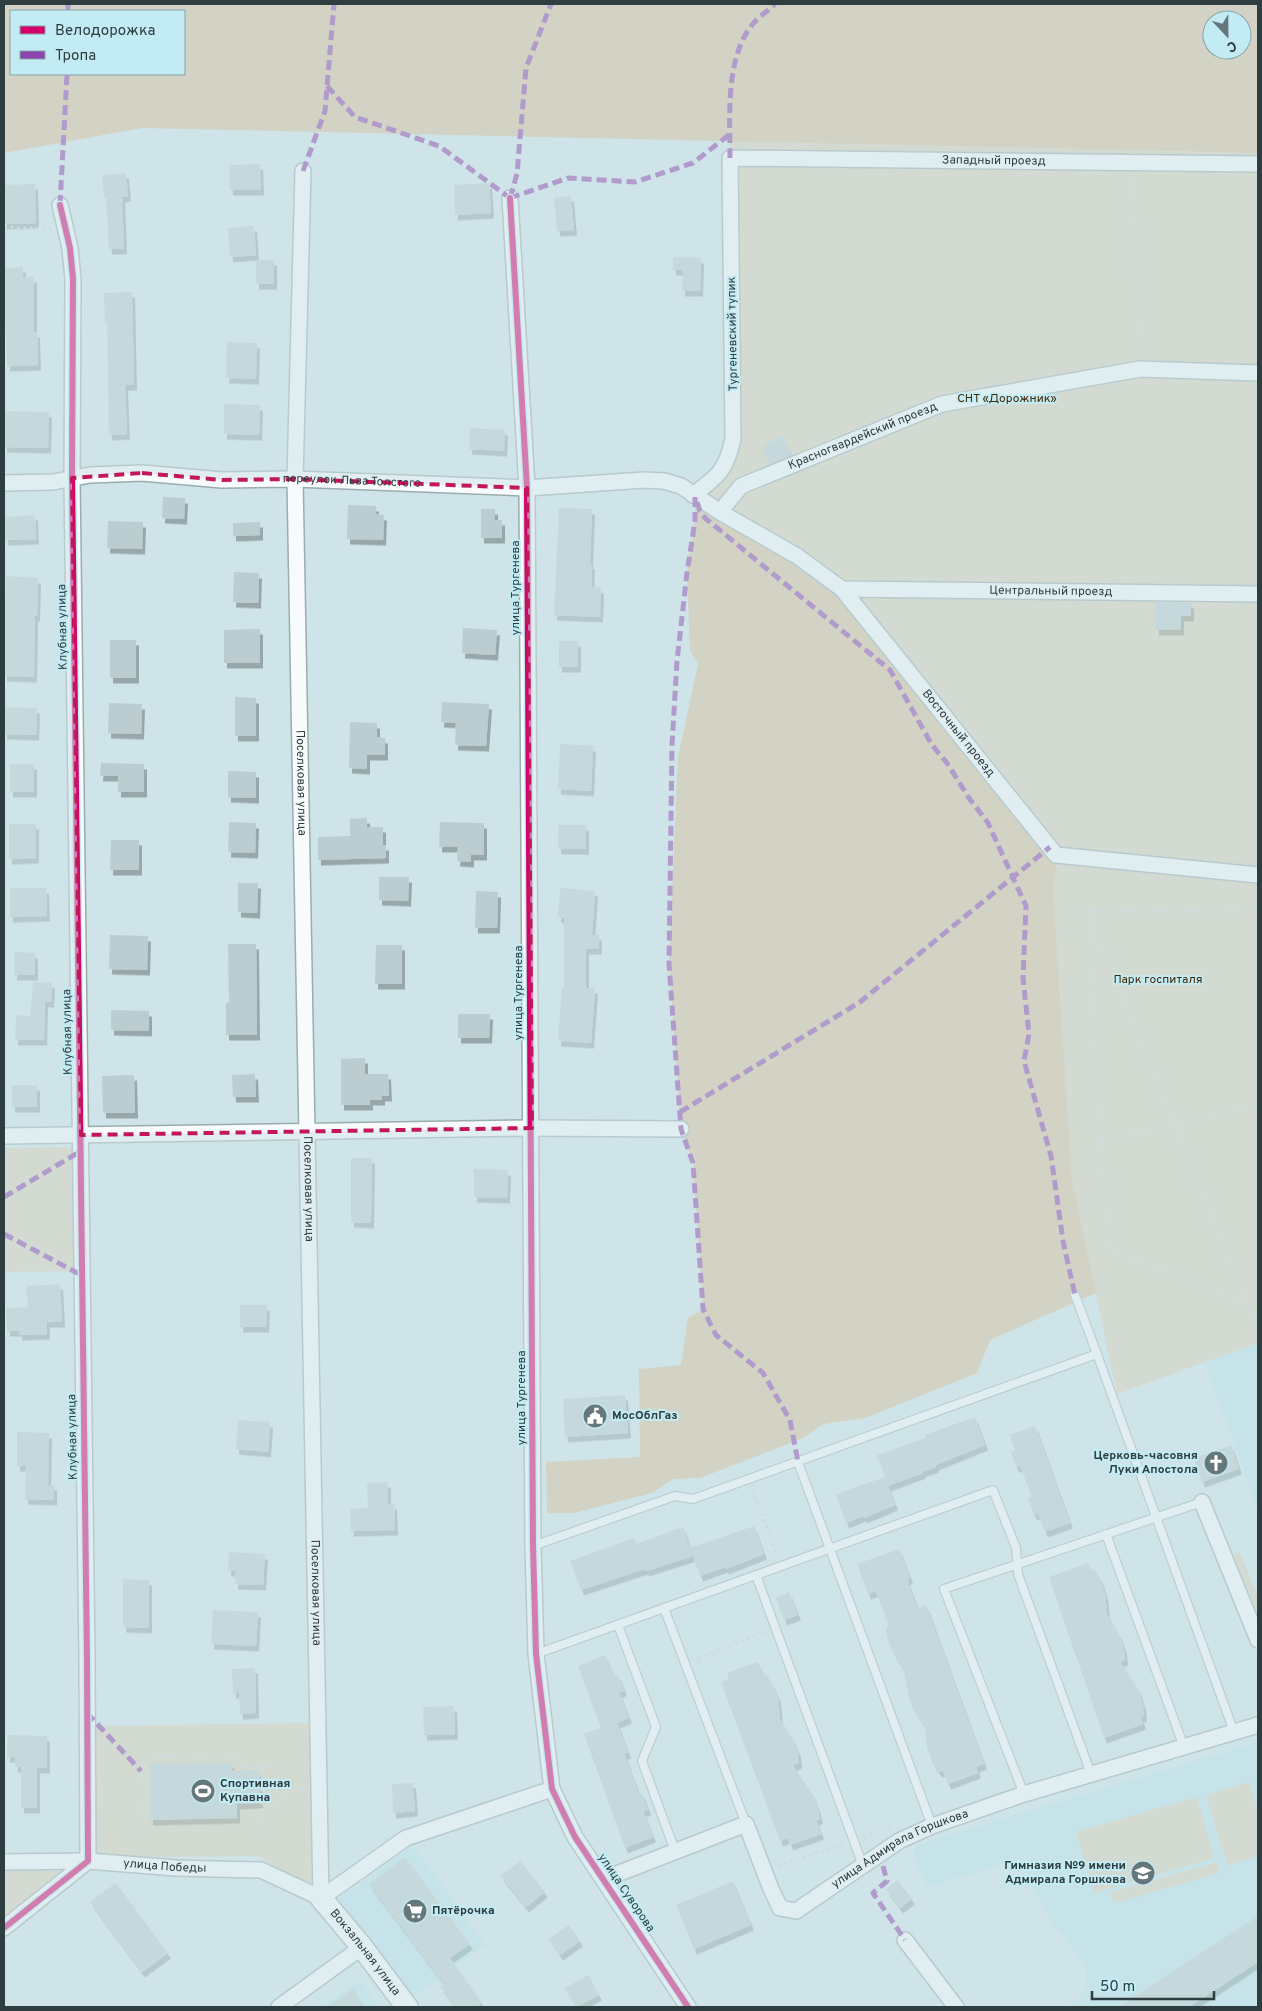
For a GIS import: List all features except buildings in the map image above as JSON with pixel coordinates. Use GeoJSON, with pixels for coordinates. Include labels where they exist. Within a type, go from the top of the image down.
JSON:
{"type":"FeatureCollection","features":[{"type":"Feature","properties":{"kind":"street","name":"Западный проезд"},"geometry":{"type":"LineString","coordinates":[[730,158],[1258,164]]}},
{"type":"Feature","properties":{"kind":"street","name":"Тургеневский тупик"},"geometry":{"type":"LineString","coordinates":[[694,496],[718,476],[725,465],[733,439],[730,158]]}},
{"type":"Feature","properties":{"kind":"street","name":"Поселковая улица"},"geometry":{"type":"LineString","coordinates":[[303,171],[295,478],[321,1898]]}},
{"type":"Feature","properties":{"kind":"street","name":"улица Тургенева"},"geometry":{"type":"LineString","coordinates":[[510,198],[526,488],[532,1128],[533,1546],[536,1654],[552,1789]]}},
{"type":"Feature","properties":{"kind":"street","name":"Клубная улица"},"geometry":{"type":"LineString","coordinates":[[60,205],[66,229],[73,279],[72,478],[88,1861]]}},
{"type":"Feature","properties":{"kind":"street","name":"Красногвардейский проезд"},"geometry":{"type":"LineString","coordinates":[[720,512],[740,486],[942,404],[1140,369],[1258,373]]}},
{"type":"Feature","properties":{"kind":"street","name":"переулок Льва Толстого"},"geometry":{"type":"LineString","coordinates":[[4,483],[53,482],[90,475],[142,474],[222,480],[295,478],[526,488],[644,480],[664,481],[681,486],[694,496]]}},
{"type":"Feature","properties":{"kind":"street","name":"Восточный проезд"},"geometry":{"type":"LineString","coordinates":[[694,496],[797,556],[842,590],[1056,855],[1258,875]]}},
{"type":"Feature","properties":{"kind":"street","name":"Центральный проезд"},"geometry":{"type":"LineString","coordinates":[[842,590],[1258,594]]}},
{"type":"Feature","properties":{"kind":"street"},"geometry":{"type":"LineString","coordinates":[[4,1136],[532,1128],[681,1130]]}},
{"type":"Feature","properties":{"kind":"street"},"geometry":{"type":"LineString","coordinates":[[1202,1502],[1258,1640]]}},
{"type":"Feature","properties":{"kind":"street","name":"улица Адмирала Горшкова"},"geometry":{"type":"LineString","coordinates":[[746,1824],[780,1908],[796,1911],[899,1841],[932,1826],[1024,1794],[1258,1725]]}},
{"type":"Feature","properties":{"kind":"street"},"geometry":{"type":"LineString","coordinates":[[321,1898],[406,1838],[552,1789]]}},
{"type":"Feature","properties":{"kind":"street","name":"улица Суворова"},"geometry":{"type":"LineString","coordinates":[[552,1789],[575,1837],[688,2007]]}},
{"type":"Feature","properties":{"kind":"street"},"geometry":{"type":"LineString","coordinates":[[604,1880],[746,1824]]}},
{"type":"Feature","properties":{"kind":"street"},"geometry":{"type":"LineString","coordinates":[[4,1928],[88,1861]]}},
{"type":"Feature","properties":{"kind":"street","name":"улица Победы"},"geometry":{"type":"LineString","coordinates":[[4,1862],[88,1861],[176,1868],[262,1870],[321,1898]]}},
{"type":"Feature","properties":{"kind":"street","name":"Вокзальная улица"},"geometry":{"type":"LineString","coordinates":[[321,1898],[362,1947],[406,2007]]}},
{"type":"Feature","properties":{"kind":"street"},"geometry":{"type":"LineString","coordinates":[[905,1940],[956,2007]]}},
{"type":"Feature","properties":{"kind":"street"},"geometry":{"type":"LineString","coordinates":[[280,2007],[362,1947]]}},
{"type":"Feature","properties":{"kind":"lane"},"geometry":{"type":"LineString","coordinates":[[1075,1295],[1234,1732]]}},
{"type":"Feature","properties":{"kind":"lane"},"geometry":{"type":"LineString","coordinates":[[533,1546],[676,1496],[693,1499],[1097,1354]]}},
{"type":"Feature","properties":{"kind":"lane"},"geometry":{"type":"LineString","coordinates":[[798,1462],[932,1826]]}},
{"type":"Feature","properties":{"kind":"lane"},"geometry":{"type":"LineString","coordinates":[[536,1654],[993,1490],[1016,1548],[1018,1574],[1091,1774]]}},
{"type":"Feature","properties":{"kind":"lane"},"geometry":{"type":"LineString","coordinates":[[1024,1794],[944,1589],[1202,1502]]}},
{"type":"Feature","properties":{"kind":"lane"},"geometry":{"type":"LineString","coordinates":[[1106,1534],[1184,1747]]}},
{"type":"Feature","properties":{"kind":"lane"},"geometry":{"type":"LineString","coordinates":[[756,1575],[863,1866]]}},
{"type":"Feature","properties":{"kind":"lane"},"geometry":{"type":"LineString","coordinates":[[664,1608],[746,1824]]}},
{"type":"Feature","properties":{"kind":"lane"},"geometry":{"type":"LineString","coordinates":[[618,1624],[656,1727],[642,1761],[675,1851]]}},
{"type":"Feature","properties":{"kind":"path"},"geometry":{"type":"LineString","coordinates":[[1132,162],[1140,369]]}},
{"type":"Feature","properties":{"kind":"path"},"geometry":{"type":"LineString","coordinates":[[4,227],[66,229]]}},
{"type":"Feature","properties":{"kind":"path"},"geometry":{"type":"LineString","coordinates":[[1088,911],[1258,911]]}},
{"type":"Feature","properties":{"kind":"path"},"geometry":{"type":"LineString","coordinates":[[1088,911],[1258,1330]]}},
{"type":"Feature","properties":{"kind":"path"},"geometry":{"type":"LineString","coordinates":[[1088,911],[1107,1249],[1247,1302]]}},
{"type":"Feature","properties":{"kind":"path"},"geometry":{"type":"LineString","coordinates":[[1101,1142],[1258,1104]]}},
{"type":"Feature","properties":{"kind":"path"},"geometry":{"type":"LineString","coordinates":[[749,1479],[780,1566]]}},
{"type":"Feature","properties":{"kind":"path"},"geometry":{"type":"LineString","coordinates":[[701,1668],[698,1659],[776,1628]]}},
{"type":"Feature","properties":{"kind":"path"},"geometry":{"type":"LineString","coordinates":[[141,1835],[141,1756],[237,1756],[237,1766],[271,1766],[279,1772],[284,1780],[285,1789],[278,1804],[262,1811]]}},
{"type":"Feature","properties":{"kind":"path"},"geometry":{"type":"LineString","coordinates":[[262,1766],[262,1836]]}},
{"type":"Feature","properties":{"kind":"path"},"geometry":{"type":"LineString","coordinates":[[262,1789],[307,1788]]}},
{"type":"Feature","properties":{"kind":"path"},"geometry":{"type":"LineString","coordinates":[[773,1868],[890,1827]]}},
{"type":"Feature","properties":{"kind":"highlighted area"},"geometry":{"type":"Polygon","coordinates":[[[142,473],[222,480],[295,479],[527,488],[532,1128],[81,1135],[72,478],[142,473]]]}},
{"type":"Feature","properties":{"kind":"shaded area"},"geometry":{"type":"Polygon","coordinates":[[[4,4],[1258,4],[1258,153],[142,128],[4,153],[4,4]]]}},
{"type":"Feature","properties":{"kind":"shaded area"},"geometry":{"type":"Polygon","coordinates":[[[695,497],[842,589],[1056,855],[1056,873],[1053,886],[1072,1179],[1096,1293],[990,1340],[977,1373],[865,1418],[823,1424],[803,1438],[700,1478],[673,1479],[652,1493],[574,1513],[547,1513],[546,1462],[640,1457],[639,1369],[681,1365],[688,1318],[703,1309],[693,1163],[681,1129],[669,964],[678,757],[698,664],[690,651],[687,573],[695,521],[695,497]]]}},
{"type":"Feature","properties":{"kind":"shaded area"},"geometry":{"type":"Polygon","coordinates":[[[1258,1343],[1258,1510],[1205,1363],[1258,1343]]]}},
{"type":"Feature","properties":{"kind":"shaded area","name":"Гимназия №9 имени Адмирала Горшкова"},"geometry":{"type":"Polygon","coordinates":[[[1255,1743],[1258,1745],[1258,2007],[1069,2007],[1087,1990],[1086,1965],[1050,1921],[1020,1859],[928,1887],[913,1856],[916,1845],[1255,1743]]]}},
{"type":"Feature","properties":{"kind":"shaded area"},"geometry":{"type":"Polygon","coordinates":[[[413,1845],[485,1945],[408,2001],[336,1900],[413,1845]]]}},
{"type":"Feature","properties":{"kind":"shaded area"},"geometry":{"type":"Polygon","coordinates":[[[358,1981],[377,2007],[321,2007],[358,1981]]]}},
{"type":"Feature","properties":{"kind":"green space","name":"СНТ «Дорожник»"},"geometry":{"type":"Polygon","coordinates":[[[730,141],[1258,153],[1258,1343],[1117,1394],[1072,1179],[1053,886],[1056,873],[693,495],[718,476],[734,425],[730,141]]]}},
{"type":"Feature","properties":{"kind":"green space"},"geometry":{"type":"Polygon","coordinates":[[[72,1147],[73,1271],[4,1272],[4,1148],[72,1147]]]}},
{"type":"Feature","properties":{"kind":"green space"},"geometry":{"type":"Polygon","coordinates":[[[1236,1553],[1241,1555],[1258,1597],[1258,1616],[1234,1557],[1236,1553]]]}},
{"type":"Feature","properties":{"kind":"green space","name":"Спортивная Купавна"},"geometry":{"type":"Polygon","coordinates":[[[314,1723],[316,1884],[289,1875],[258,1856],[92,1858],[90,1726],[314,1723]]]}},
{"type":"Feature","properties":{"kind":"green space"},"geometry":{"type":"Polygon","coordinates":[[[1249,1782],[1258,1813],[1258,1856],[1227,1865],[1206,1795],[1249,1782]]]}},
{"type":"Feature","properties":{"kind":"green space"},"geometry":{"type":"Polygon","coordinates":[[[1197,1797],[1214,1858],[1094,1893],[1076,1832],[1197,1797]]]}},
{"type":"Feature","properties":{"kind":"green space"},"geometry":{"type":"Polygon","coordinates":[[[1217,1862],[1220,1873],[1114,1903],[1111,1892],[1217,1862]]]}},
{"type":"Feature","properties":{"kind":"green space"},"geometry":{"type":"Polygon","coordinates":[[[4,1870],[67,1871],[4,1922],[4,1870]]]}},
{"type":"Feature","properties":{"kind":"marked path"},"geometry":{"type":"LineString","coordinates":[[68,4],[68,10]]}},
{"type":"Feature","properties":{"kind":"marked path"},"geometry":{"type":"LineString","coordinates":[[303,171],[325,111],[334,4]]}},
{"type":"Feature","properties":{"kind":"marked path"},"geometry":{"type":"LineString","coordinates":[[510,198],[517,174],[526,68],[551,4]]}},
{"type":"Feature","properties":{"kind":"marked path"},"geometry":{"type":"LineString","coordinates":[[730,158],[731,89],[737,54],[743,39],[752,25],[775,4]]}},
{"type":"Feature","properties":{"kind":"marked path"},"geometry":{"type":"LineString","coordinates":[[60,205],[67,75]]}},
{"type":"Feature","properties":{"kind":"marked path"},"geometry":{"type":"LineString","coordinates":[[327,86],[355,117],[439,146],[510,198]]}},
{"type":"Feature","properties":{"kind":"marked path"},"geometry":{"type":"LineString","coordinates":[[510,198],[568,178],[635,182],[693,163],[730,134]]}},
{"type":"Feature","properties":{"kind":"marked path"},"geometry":{"type":"LineString","coordinates":[[695,497],[695,521],[677,661],[672,745],[669,964],[681,1129],[693,1163],[703,1309],[716,1335],[763,1373],[790,1420],[798,1462]]}},
{"type":"Feature","properties":{"kind":"marked path"},"geometry":{"type":"LineString","coordinates":[[697,502],[705,518],[890,670],[932,745],[947,763],[969,798],[988,823],[1026,906],[1023,978],[1029,1034],[1024,1061],[1051,1156],[1063,1241],[1075,1295]]}},
{"type":"Feature","properties":{"kind":"marked path"},"geometry":{"type":"LineString","coordinates":[[680,1112],[860,1002],[1050,847]]}},
{"type":"Feature","properties":{"kind":"marked path"},"geometry":{"type":"LineString","coordinates":[[4,1197],[81,1151]]}},
{"type":"Feature","properties":{"kind":"marked path"},"geometry":{"type":"LineString","coordinates":[[4,1234],[83,1276]]}},
{"type":"Feature","properties":{"kind":"marked path"},"geometry":{"type":"LineString","coordinates":[[87,1713],[141,1771]]}},
{"type":"Feature","properties":{"kind":"marked path"},"geometry":{"type":"LineString","coordinates":[[883,1866],[887,1881],[873,1893],[905,1940]]}},
{"type":"Feature","properties":{"kind":"cycle path"},"geometry":{"type":"LineString","coordinates":[[510,198],[527,488],[533,1546],[536,1654],[552,1789],[575,1837],[688,2007]]}},
{"type":"Feature","properties":{"kind":"cycle path"},"geometry":{"type":"LineString","coordinates":[[4,1928],[88,1861],[72,478],[73,279],[70,248],[60,205]]}},
{"type":"Feature","properties":{"kind":"place","name":"МосОблГаз"},"geometry":{"type":"Point","coordinates":[595,1416]}},
{"type":"Feature","properties":{"kind":"place","name":"Церковь-часовня Луки Апостола"},"geometry":{"type":"Point","coordinates":[1216,1463]}},
{"type":"Feature","properties":{"kind":"place","name":"Спортивная Купавна"},"geometry":{"type":"Point","coordinates":[203,1791]}},
{"type":"Feature","properties":{"kind":"place","name":"Гимназия №9 имени Адмирала Горшкова"},"geometry":{"type":"Point","coordinates":[1143,1873]}},
{"type":"Feature","properties":{"kind":"place","name":"Пятёрочка"},"geometry":{"type":"Point","coordinates":[415,1911]}},
{"type":"Feature","properties":{"kind":"park label","name":"Парк госпиталя"},"geometry":{"type":"Point","coordinates":[1158,980]}}]}
